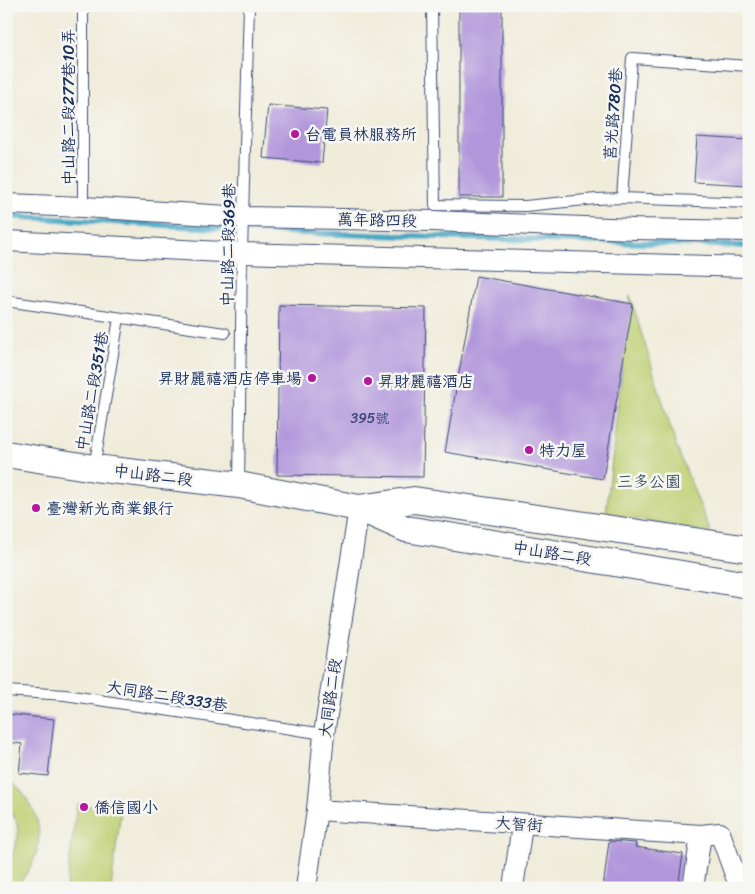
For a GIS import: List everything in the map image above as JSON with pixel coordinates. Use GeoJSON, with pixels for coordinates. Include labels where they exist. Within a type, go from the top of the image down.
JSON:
{"type":"FeatureCollection","features":[{"type":"Feature","properties":{"kind":"street","name":"萬年路四段"},"geometry":{"type":"LineString","coordinates":[[6,204],[244,217],[749,231]]}},
{"type":"Feature","properties":{"kind":"street"},"geometry":{"type":"LineString","coordinates":[[6,241],[242,253],[749,267]]}},
{"type":"Feature","properties":{"kind":"street","name":"中山路二段"},"geometry":{"type":"LineString","coordinates":[[6,454],[94,468],[239,485],[359,508],[406,529],[749,585]]}},
{"type":"Feature","properties":{"kind":"street","name":"中山路二段"},"geometry":{"type":"LineString","coordinates":[[359,508],[414,500],[749,549]]}},
{"type":"Feature","properties":{"kind":"street","name":"大同路二段"},"geometry":{"type":"LineString","coordinates":[[306,888],[318,810],[324,734],[359,508]]}},
{"type":"Feature","properties":{"kind":"street","name":"大智街"},"geometry":{"type":"LineString","coordinates":[[318,810],[522,824],[711,834]]}},
{"type":"Feature","properties":{"kind":"street"},"geometry":{"type":"LineString","coordinates":[[513,888],[522,824]]}},
{"type":"Feature","properties":{"kind":"street"},"geometry":{"type":"LineString","coordinates":[[693,888],[711,834]]}},
{"type":"Feature","properties":{"kind":"street"},"geometry":{"type":"LineString","coordinates":[[711,834],[740,888]]}},
{"type":"Feature","properties":{"kind":"lane","name":"中山路二段277巷10弄"},"geometry":{"type":"LineString","coordinates":[[83,6],[83,207]]}},
{"type":"Feature","properties":{"kind":"lane","name":"中山路二段369巷"},"geometry":{"type":"LineString","coordinates":[[239,485],[242,253],[249,6]]}},
{"type":"Feature","properties":{"kind":"lane"},"geometry":{"type":"LineString","coordinates":[[432,6],[435,205],[525,206],[596,198],[749,204]]}},
{"type":"Feature","properties":{"kind":"lane","name":"莒光路780巷"},"geometry":{"type":"LineString","coordinates":[[622,198],[632,58],[749,66]]}},
{"type":"Feature","properties":{"kind":"lane","name":"中山路二段351巷"},"geometry":{"type":"LineString","coordinates":[[6,301],[225,333]]}},
{"type":"Feature","properties":{"kind":"lane","name":"中山路二段351巷"},"geometry":{"type":"LineString","coordinates":[[94,468],[119,318]]}},
{"type":"Feature","properties":{"kind":"lane","name":"大同路二段333巷"},"geometry":{"type":"LineString","coordinates":[[6,691],[65,695],[324,734]]}},
{"type":"Feature","properties":{"kind":"green space","name":"三多公園"},"geometry":{"type":"Polygon","coordinates":[[[630,296],[676,445],[711,533],[606,514],[630,296]]]}},
{"type":"Feature","properties":{"kind":"green space"},"geometry":{"type":"Polygon","coordinates":[[[6,777],[19,789],[29,803],[36,816],[39,830],[38,845],[34,859],[26,874],[15,888],[6,888],[6,867],[9,864],[18,837],[17,822],[6,804],[6,777]]]}},
{"type":"Feature","properties":{"kind":"green space"},"geometry":{"type":"Polygon","coordinates":[[[77,804],[121,810],[111,888],[66,888],[77,804]]]}},
{"type":"Feature","properties":{"kind":"building"},"geometry":{"type":"Polygon","coordinates":[[[459,6],[502,6],[502,197],[459,197],[459,6]]]}},
{"type":"Feature","properties":{"kind":"building","name":"台電員林服務所"},"geometry":{"type":"Polygon","coordinates":[[[268,105],[327,110],[322,163],[263,158],[268,105]]]}},
{"type":"Feature","properties":{"kind":"building"},"geometry":{"type":"Polygon","coordinates":[[[697,137],[749,140],[749,185],[694,182],[697,137]]]}},
{"type":"Feature","properties":{"kind":"building"},"geometry":{"type":"Polygon","coordinates":[[[476,276],[633,304],[603,479],[445,452],[476,276]]]}},
{"type":"Feature","properties":{"kind":"building"},"geometry":{"type":"Polygon","coordinates":[[[279,305],[426,308],[423,477],[277,475],[279,305]]]}},
{"type":"Feature","properties":{"kind":"building"},"geometry":{"type":"Polygon","coordinates":[[[6,714],[54,719],[48,776],[19,773],[22,744],[6,742],[6,714]]]}},
{"type":"Feature","properties":{"kind":"building"},"geometry":{"type":"Polygon","coordinates":[[[609,841],[636,843],[635,847],[683,854],[678,888],[603,888],[609,841]]]}},
{"type":"Feature","properties":{"kind":"waterway"},"geometry":{"type":"LineString","coordinates":[[6,216],[307,233],[749,246]]}},
{"type":"Feature","properties":{"kind":"place","name":"台電員林服務所"},"geometry":{"type":"Point","coordinates":[295,134]}},
{"type":"Feature","properties":{"kind":"place","name":"昇財麗禧酒店停車場"},"geometry":{"type":"Point","coordinates":[312,378]}},
{"type":"Feature","properties":{"kind":"place","name":"昇財麗禧酒店"},"geometry":{"type":"Point","coordinates":[368,381]}},
{"type":"Feature","properties":{"kind":"place","name":"特力屋"},"geometry":{"type":"Point","coordinates":[529,450]}},
{"type":"Feature","properties":{"kind":"place","name":"臺灣新光商業銀行"},"geometry":{"type":"Point","coordinates":[36,508]}},
{"type":"Feature","properties":{"kind":"place","name":"僑信國小"},"geometry":{"type":"Point","coordinates":[84,807]}}]}
